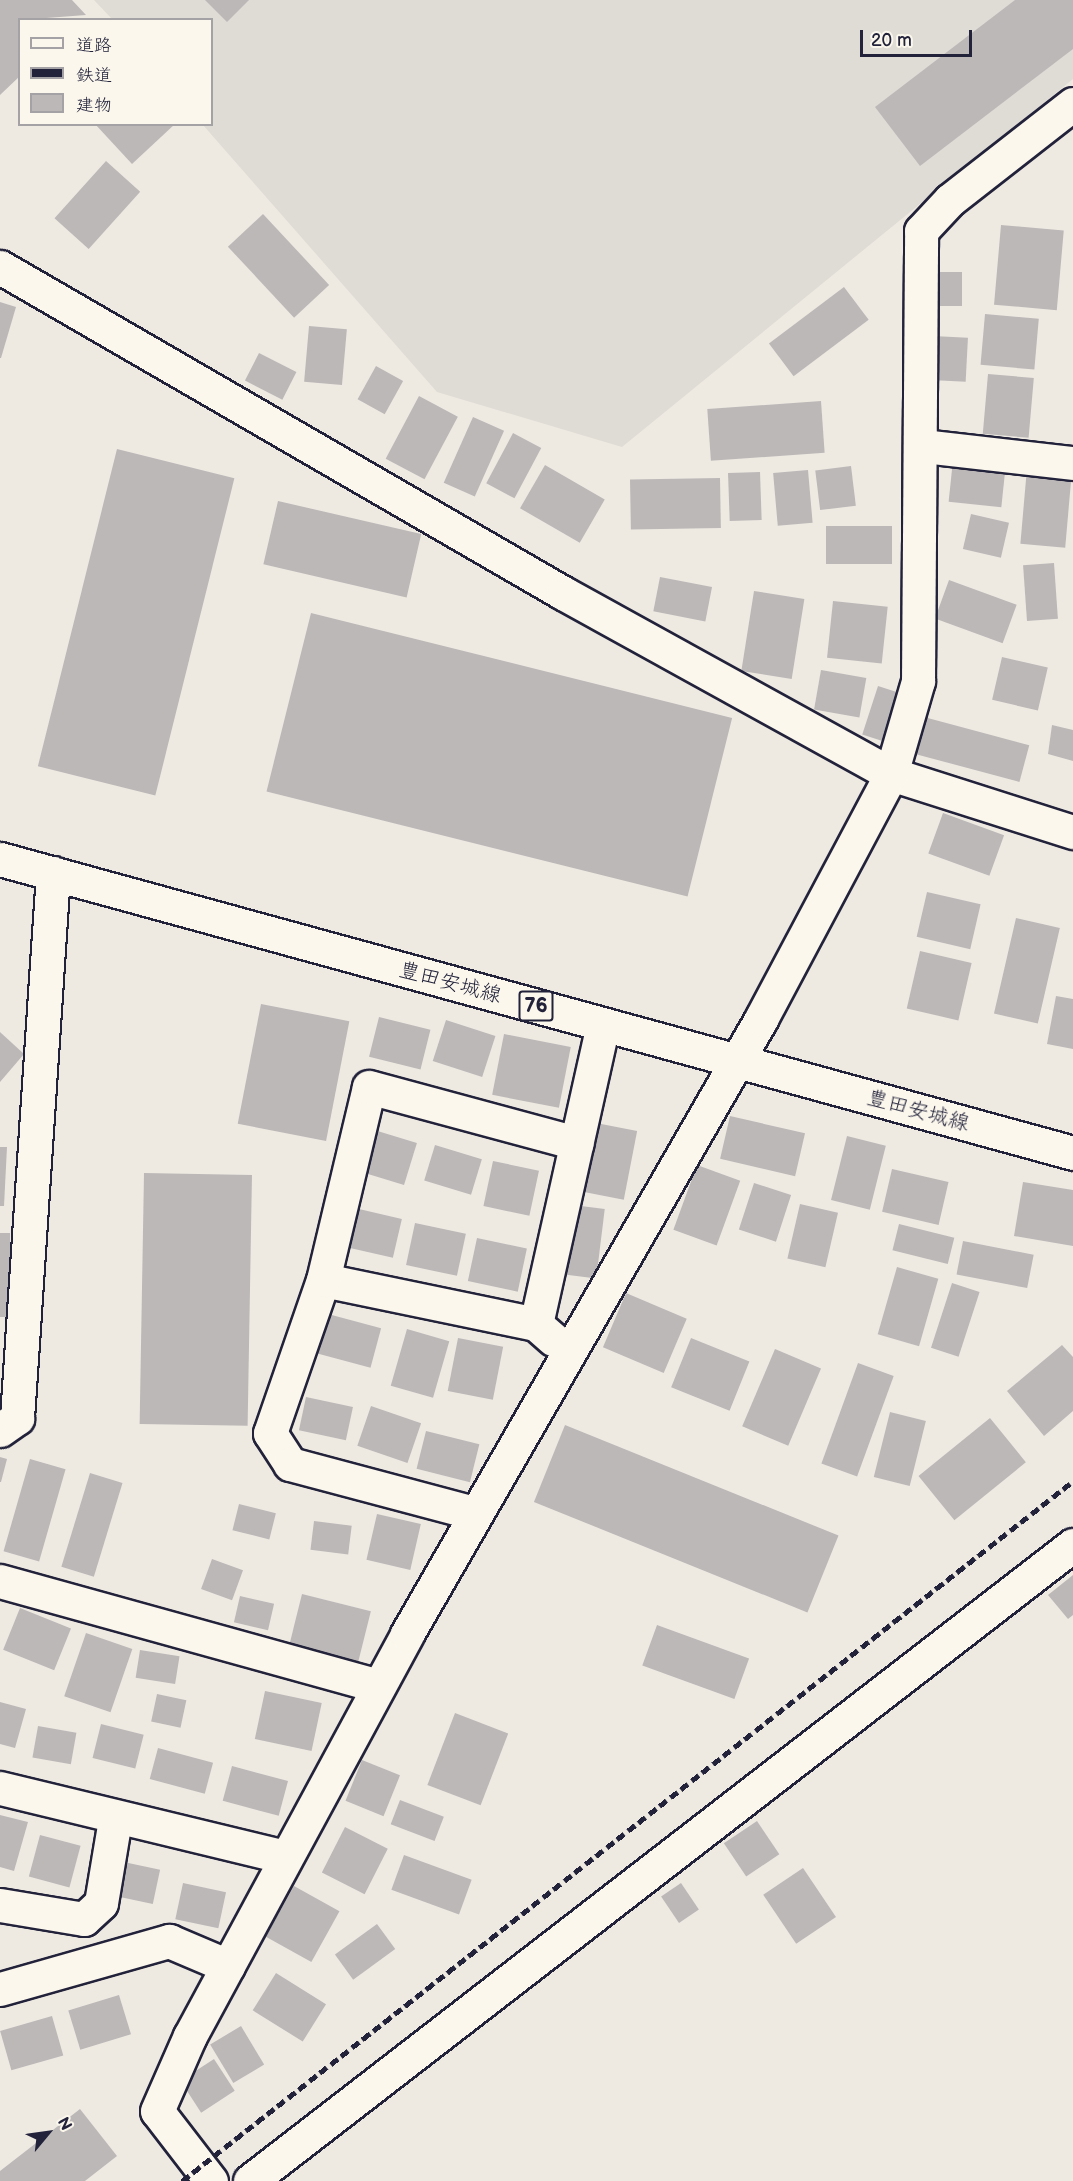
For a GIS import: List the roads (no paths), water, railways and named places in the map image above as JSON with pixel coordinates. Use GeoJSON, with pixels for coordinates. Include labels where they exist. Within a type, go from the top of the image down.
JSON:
{"type":"FeatureCollection","features":[{"type":"Feature","properties":{"kind":"street"},"geometry":{"type":"LineString","coordinates":[[211,2181],[157,2111],[228,1966],[378,1686],[474,1513],[735,1061],[891,774],[918,681],[923,446],[921,231],[950,200],[1073,104]]}},
{"type":"Feature","properties":{"kind":"street"},"geometry":{"type":"LineString","coordinates":[[0,267],[563,593],[891,774],[1073,832]]}},
{"type":"Feature","properties":{"kind":"street"},"geometry":{"type":"LineString","coordinates":[[923,446],[1073,463]]}},
{"type":"Feature","properties":{"kind":"street","name":"豊田安城線"},"geometry":{"type":"LineString","coordinates":[[0,859],[1073,1153]]}},
{"type":"Feature","properties":{"kind":"street"},"geometry":{"type":"LineString","coordinates":[[0,1430],[17,1418],[53,873]]}},
{"type":"Feature","properties":{"kind":"street"},"geometry":{"type":"LineString","coordinates":[[536,1324],[603,1025]]}},
{"type":"Feature","properties":{"kind":"street"},"geometry":{"type":"LineString","coordinates":[[474,1513],[290,1464],[270,1433],[323,1280],[369,1087],[577,1143]]}},
{"type":"Feature","properties":{"kind":"street"},"geometry":{"type":"LineString","coordinates":[[323,1280],[536,1324],[568,1353]]}},
{"type":"Feature","properties":{"kind":"street"},"geometry":{"type":"LineString","coordinates":[[250,2181],[1073,1545]]}},
{"type":"Feature","properties":{"kind":"street"},"geometry":{"type":"LineString","coordinates":[[0,1581],[378,1686]]}},
{"type":"Feature","properties":{"kind":"street"},"geometry":{"type":"LineString","coordinates":[[0,1788],[115,1818],[285,1857]]}},
{"type":"Feature","properties":{"kind":"street"},"geometry":{"type":"LineString","coordinates":[[0,1905],[84,1919],[101,1903],[115,1818]]}},
{"type":"Feature","properties":{"kind":"street"},"geometry":{"type":"LineString","coordinates":[[0,1989],[169,1941],[228,1966]]}},
{"type":"Feature","properties":{"kind":"railway"},"geometry":{"type":"LineString","coordinates":[[182,2181],[1073,1481]]}}]}
